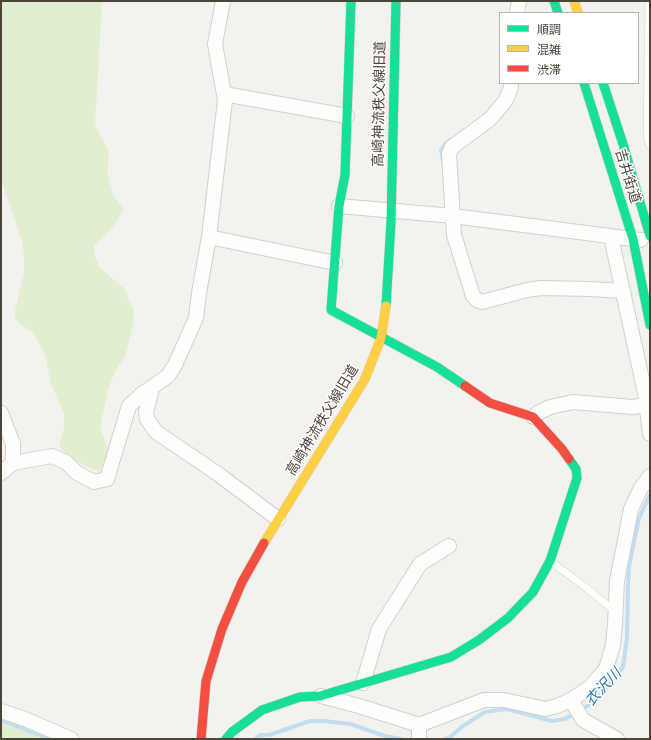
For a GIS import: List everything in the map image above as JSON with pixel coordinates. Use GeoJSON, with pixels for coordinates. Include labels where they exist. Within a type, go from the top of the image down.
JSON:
{"type":"FeatureCollection","features":[{"type":"Feature","properties":{"kind":"street"},"geometry":{"type":"LineString","coordinates":[[1,474],[13,463],[52,456],[66,462],[77,473],[94,482],[107,479],[129,406],[142,394],[168,376],[175,365],[196,318],[209,237],[225,100],[215,44],[223,1]]}},
{"type":"Feature","properties":{"kind":"street"},"geometry":{"type":"LineString","coordinates":[[226,739],[232,732],[262,710],[300,697],[320,696],[451,657],[480,640],[508,618],[533,592],[550,561],[577,478],[576,469],[562,449],[532,417],[490,403],[437,367],[331,310],[339,206],[345,175],[351,1]]}},
{"type":"Feature","properties":{"kind":"street","name":"高崎神流秩父線旧道"},"geometry":{"type":"LineString","coordinates":[[201,739],[206,681],[222,629],[242,582],[278,519],[325,446],[365,379],[381,338],[385,316],[391,210],[396,1]]}},
{"type":"Feature","properties":{"kind":"street"},"geometry":{"type":"LineString","coordinates":[[517,12],[519,1]]}},
{"type":"Feature","properties":{"kind":"street"},"geometry":{"type":"LineString","coordinates":[[554,1],[558,12]]}},
{"type":"Feature","properties":{"kind":"street"},"geometry":{"type":"LineString","coordinates":[[574,1],[578,12]]}},
{"type":"Feature","properties":{"kind":"street"},"geometry":{"type":"LineString","coordinates":[[511,84],[506,100],[490,119],[452,147],[449,154],[454,235],[473,296],[476,300],[482,302],[540,288],[623,291]]}},
{"type":"Feature","properties":{"kind":"street","name":"吉井街道"},"geometry":{"type":"LineString","coordinates":[[584,84],[633,239],[650,325]]}},
{"type":"Feature","properties":{"kind":"street","name":"吉井街道"},"geometry":{"type":"LineString","coordinates":[[603,84],[650,236]]}},
{"type":"Feature","properties":{"kind":"street"},"geometry":{"type":"LineString","coordinates":[[224,94],[347,116]]}},
{"type":"Feature","properties":{"kind":"street"},"geometry":{"type":"LineString","coordinates":[[339,206],[453,216],[650,241]]}},
{"type":"Feature","properties":{"kind":"street"},"geometry":{"type":"LineString","coordinates":[[611,236],[648,404],[650,434]]}},
{"type":"Feature","properties":{"kind":"street"},"geometry":{"type":"LineString","coordinates":[[209,237],[334,263]]}},
{"type":"Feature","properties":{"kind":"street"},"geometry":{"type":"LineString","coordinates":[[152,388],[146,412],[147,419],[156,432],[218,474],[278,519]]}},
{"type":"Feature","properties":{"kind":"street"},"geometry":{"type":"LineString","coordinates":[[532,417],[550,407],[573,402],[633,406],[648,404]]}},
{"type":"Feature","properties":{"kind":"street"},"geometry":{"type":"LineString","coordinates":[[1,413],[13,444],[13,463]]}},
{"type":"Feature","properties":{"kind":"street"},"geometry":{"type":"LineString","coordinates":[[320,696],[359,706],[419,732],[484,700],[504,700],[544,708],[557,706],[571,700],[590,688],[606,669],[613,645],[617,581],[631,509],[641,488],[650,476]]}},
{"type":"Feature","properties":{"kind":"street"},"geometry":{"type":"LineString","coordinates":[[363,683],[379,629],[420,564],[449,546]]}},
{"type":"Feature","properties":{"kind":"street"},"geometry":{"type":"LineString","coordinates":[[571,700],[583,720],[617,739]]}},
{"type":"Feature","properties":{"kind":"street"},"geometry":{"type":"LineString","coordinates":[[1,711],[71,739]]}},
{"type":"Feature","properties":{"kind":"lane"},"geometry":{"type":"LineString","coordinates":[[649,1],[647,136],[650,146]]}},
{"type":"Feature","properties":{"kind":"lane"},"geometry":{"type":"LineString","coordinates":[[550,561],[616,612]]}},
{"type":"Feature","properties":{"kind":"green space"},"geometry":{"type":"Polygon","coordinates":[[[1,1],[102,1],[95,125],[109,152],[107,172],[113,194],[124,210],[111,229],[94,246],[95,257],[100,268],[124,288],[134,311],[133,326],[125,357],[116,369],[108,390],[100,427],[106,443],[109,462],[104,474],[82,464],[66,454],[59,446],[64,428],[64,414],[51,384],[45,355],[34,334],[19,323],[15,318],[15,311],[24,273],[24,256],[22,241],[1,179],[1,1]]]}},
{"type":"Feature","properties":{"kind":"green space"},"geometry":{"type":"Polygon","coordinates":[[[1,720],[38,735],[37,739],[1,739],[1,720]]]}},
{"type":"Feature","properties":{"kind":"waterway"},"geometry":{"type":"LineString","coordinates":[[443,161],[441,150],[450,140]]}},
{"type":"Feature","properties":{"kind":"waterway","name":"衣沢川"},"geometry":{"type":"LineString","coordinates":[[445,739],[485,712],[507,709],[552,721],[565,719],[589,705],[601,694],[623,667],[627,638],[629,567],[639,518],[650,495]]}},
{"type":"Feature","properties":{"kind":"waterway","name":"衣沢川"},"geometry":{"type":"LineString","coordinates":[[1,720],[49,739]]}},
{"type":"Feature","properties":{"kind":"waterway","name":"衣沢川"},"geometry":{"type":"LineString","coordinates":[[255,739],[260,735],[269,735],[310,721],[350,724],[385,736],[401,739]]}},
{"type":"Feature","properties":{"kind":"traffic: fast"},"geometry":{"type":"LineString","coordinates":[[351,1],[345,175],[339,206],[331,310],[437,367],[465,386]]}},
{"type":"Feature","properties":{"kind":"traffic: fast"},"geometry":{"type":"LineString","coordinates":[[386,306],[391,222],[396,1]]}},
{"type":"Feature","properties":{"kind":"traffic: fast"},"geometry":{"type":"LineString","coordinates":[[554,1],[558,12]]}},
{"type":"Feature","properties":{"kind":"traffic: fast"},"geometry":{"type":"LineString","coordinates":[[584,84],[633,239],[650,325]]}},
{"type":"Feature","properties":{"kind":"traffic: fast"},"geometry":{"type":"LineString","coordinates":[[603,84],[650,236]]}},
{"type":"Feature","properties":{"kind":"traffic: fast"},"geometry":{"type":"LineString","coordinates":[[226,739],[232,732],[262,710],[300,697],[320,696],[451,657],[479,640],[508,618],[533,592],[550,561],[577,478],[576,469],[569,459]]}},
{"type":"Feature","properties":{"kind":"traffic: slow"},"geometry":{"type":"LineString","coordinates":[[574,1],[578,12]]}},
{"type":"Feature","properties":{"kind":"traffic: slow"},"geometry":{"type":"LineString","coordinates":[[264,543],[365,379],[381,338],[386,306]]}},
{"type":"Feature","properties":{"kind":"traffic: jam"},"geometry":{"type":"LineString","coordinates":[[465,386],[490,403],[533,417],[569,459]]}},
{"type":"Feature","properties":{"kind":"traffic: jam"},"geometry":{"type":"LineString","coordinates":[[201,739],[206,681],[222,629],[242,582],[264,543]]}}]}
